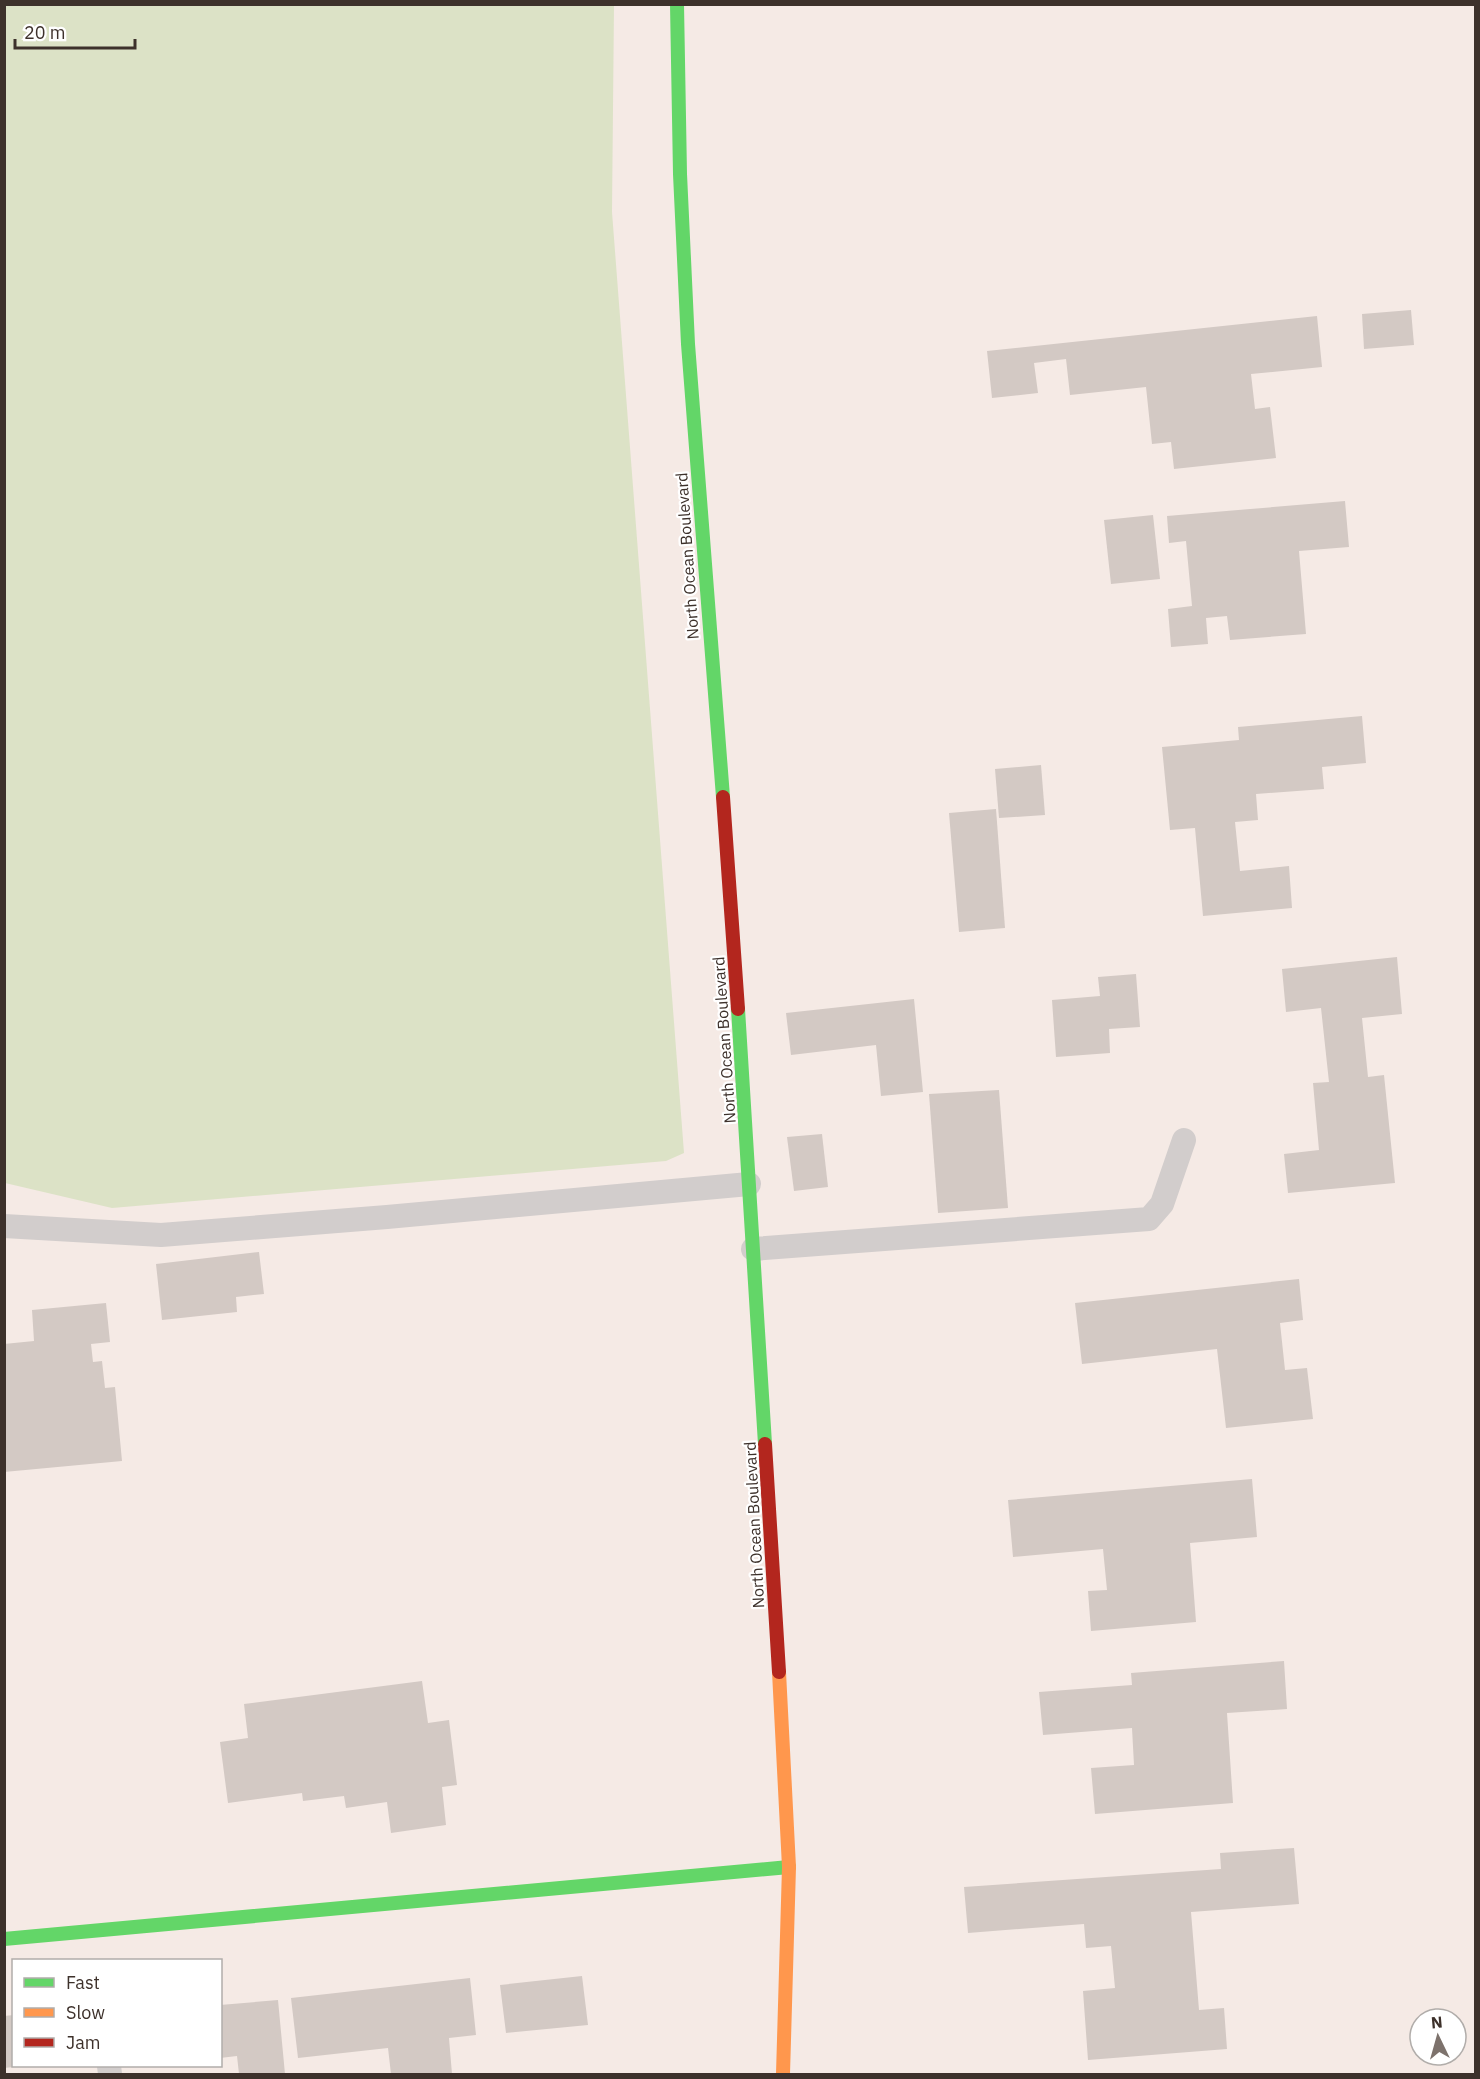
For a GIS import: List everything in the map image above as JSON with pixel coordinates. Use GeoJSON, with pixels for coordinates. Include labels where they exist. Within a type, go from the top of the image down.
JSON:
{"type":"FeatureCollection","features":[{"type":"Feature","properties":{"kind":"main road","name":"North Ocean Boulevard"},"geometry":{"type":"LineString","coordinates":[[677,4],[680,174],[688,344],[735,958],[787,1810],[789,1867],[783,2074]]}},
{"type":"Feature","properties":{"kind":"main road"},"geometry":{"type":"LineString","coordinates":[[4,1939],[789,1867]]}},
{"type":"Feature","properties":{"kind":"lane"},"geometry":{"type":"LineString","coordinates":[[753,1249],[1149,1219],[1162,1204],[1184,1140]]}},
{"type":"Feature","properties":{"kind":"lane"},"geometry":{"type":"LineString","coordinates":[[4,1226],[161,1235],[749,1184]]}},
{"type":"Feature","properties":{"kind":"green space"},"geometry":{"type":"Polygon","coordinates":[[[5,4],[614,5],[612,212],[684,1153],[666,1161],[112,1208],[5,1183],[5,4]]]}},
{"type":"Feature","properties":{"kind":"building"},"geometry":{"type":"Polygon","coordinates":[[[1411,310],[1414,345],[1364,349],[1362,314],[1411,310]]]}},
{"type":"Feature","properties":{"kind":"building"},"geometry":{"type":"Polygon","coordinates":[[[1317,316],[1322,367],[1251,374],[1255,409],[1270,407],[1276,458],[1174,469],[1171,442],[1152,444],[1146,387],[1070,395],[1066,359],[1034,363],[1038,393],[992,398],[987,351],[1317,316]]]}},
{"type":"Feature","properties":{"kind":"building"},"geometry":{"type":"Polygon","coordinates":[[[1345,501],[1349,547],[1299,551],[1306,634],[1230,640],[1227,616],[1206,618],[1208,644],[1171,647],[1168,609],[1192,606],[1186,541],[1169,543],[1167,516],[1345,501]]]}},
{"type":"Feature","properties":{"kind":"building"},"geometry":{"type":"Polygon","coordinates":[[[1153,515],[1160,579],[1111,584],[1104,520],[1153,515]]]}},
{"type":"Feature","properties":{"kind":"building"},"geometry":{"type":"Polygon","coordinates":[[[1362,716],[1366,763],[1322,767],[1324,789],[1256,794],[1258,820],[1235,822],[1240,871],[1289,866],[1292,908],[1203,916],[1195,828],[1170,830],[1162,747],[1239,740],[1238,727],[1362,716]]]}},
{"type":"Feature","properties":{"kind":"building"},"geometry":{"type":"Polygon","coordinates":[[[1041,765],[1045,815],[999,818],[995,769],[1041,765]]]}},
{"type":"Feature","properties":{"kind":"building"},"geometry":{"type":"Polygon","coordinates":[[[996,809],[1005,928],[959,932],[949,813],[996,809]]]}},
{"type":"Feature","properties":{"kind":"building"},"geometry":{"type":"Polygon","coordinates":[[[1397,957],[1402,1014],[1362,1018],[1368,1077],[1384,1075],[1395,1183],[1288,1193],[1284,1154],[1319,1150],[1313,1083],[1329,1082],[1321,1008],[1286,1012],[1282,969],[1397,957]]]}},
{"type":"Feature","properties":{"kind":"building"},"geometry":{"type":"Polygon","coordinates":[[[1136,974],[1140,1027],[1109,1029],[1110,1053],[1056,1057],[1052,1000],[1100,996],[1098,977],[1136,974]]]}},
{"type":"Feature","properties":{"kind":"building"},"geometry":{"type":"Polygon","coordinates":[[[914,999],[923,1092],[881,1096],[876,1045],[791,1055],[786,1013],[914,999]]]}},
{"type":"Feature","properties":{"kind":"building"},"geometry":{"type":"Polygon","coordinates":[[[999,1090],[1008,1208],[938,1213],[929,1094],[999,1090]]]}},
{"type":"Feature","properties":{"kind":"building"},"geometry":{"type":"Polygon","coordinates":[[[822,1134],[828,1187],[794,1191],[787,1137],[822,1134]]]}},
{"type":"Feature","properties":{"kind":"building"},"geometry":{"type":"Polygon","coordinates":[[[259,1252],[264,1294],[236,1297],[237,1312],[162,1320],[156,1264],[259,1252]]]}},
{"type":"Feature","properties":{"kind":"building"},"geometry":{"type":"Polygon","coordinates":[[[1299,1279],[1303,1320],[1280,1323],[1285,1370],[1307,1368],[1313,1419],[1226,1428],[1217,1349],[1082,1364],[1075,1303],[1299,1279]]]}},
{"type":"Feature","properties":{"kind":"building"},"geometry":{"type":"Polygon","coordinates":[[[106,1303],[110,1342],[91,1344],[93,1362],[102,1361],[105,1388],[115,1387],[122,1461],[4,1472],[4,1344],[34,1341],[32,1310],[106,1303]]]}},
{"type":"Feature","properties":{"kind":"building"},"geometry":{"type":"Polygon","coordinates":[[[1252,1479],[1257,1537],[1190,1543],[1196,1622],[1091,1631],[1088,1591],[1107,1590],[1103,1549],[1013,1557],[1008,1500],[1252,1479]]]}},
{"type":"Feature","properties":{"kind":"building"},"geometry":{"type":"Polygon","coordinates":[[[1284,1661],[1287,1709],[1227,1713],[1233,1803],[1095,1814],[1091,1768],[1134,1765],[1132,1728],[1043,1735],[1039,1692],[1132,1685],[1131,1673],[1284,1661]]]}},
{"type":"Feature","properties":{"kind":"building"},"geometry":{"type":"Polygon","coordinates":[[[422,1681],[428,1723],[449,1720],[457,1785],[442,1787],[446,1825],[391,1833],[387,1802],[346,1808],[344,1796],[303,1801],[302,1793],[228,1803],[220,1742],[248,1738],[244,1704],[422,1681]]]}},
{"type":"Feature","properties":{"kind":"building"},"geometry":{"type":"Polygon","coordinates":[[[1294,1848],[1299,1904],[1191,1912],[1199,2010],[1224,2008],[1227,2049],[1088,2060],[1083,1991],[1115,1988],[1111,1946],[1086,1948],[1084,1924],[968,1933],[964,1887],[1221,1869],[1220,1853],[1294,1848]]]}},
{"type":"Feature","properties":{"kind":"building"},"geometry":{"type":"Polygon","coordinates":[[[582,1976],[588,2025],[506,2033],[500,1985],[582,1976]]]}},
{"type":"Feature","properties":{"kind":"building"},"geometry":{"type":"Polygon","coordinates":[[[470,1978],[476,2035],[449,2038],[452,2074],[391,2074],[388,2048],[298,2058],[291,1998],[470,1978]]]}},
{"type":"Feature","properties":{"kind":"building"},"geometry":{"type":"Polygon","coordinates":[[[278,2000],[285,2074],[239,2074],[237,2056],[222,2058],[222,2005],[278,2000]]]}},
{"type":"Feature","properties":{"kind":"building"},"geometry":{"type":"Polygon","coordinates":[[[12,2015],[12,2067],[14,2067],[4,2068],[4,2016],[12,2015]]]}},
{"type":"Feature","properties":{"kind":"traffic: fast"},"geometry":{"type":"LineString","coordinates":[[677,4],[680,174],[688,344],[723,797]]}},
{"type":"Feature","properties":{"kind":"traffic: fast"},"geometry":{"type":"LineString","coordinates":[[738,1009],[765,1444]]}},
{"type":"Feature","properties":{"kind":"traffic: fast"},"geometry":{"type":"LineString","coordinates":[[4,1939],[789,1867]]}},
{"type":"Feature","properties":{"kind":"traffic: slow"},"geometry":{"type":"LineString","coordinates":[[779,1672],[789,1867],[783,2074]]}},
{"type":"Feature","properties":{"kind":"traffic: jam"},"geometry":{"type":"LineString","coordinates":[[723,797],[738,1009]]}},
{"type":"Feature","properties":{"kind":"traffic: jam"},"geometry":{"type":"LineString","coordinates":[[765,1444],[779,1672]]}}]}
